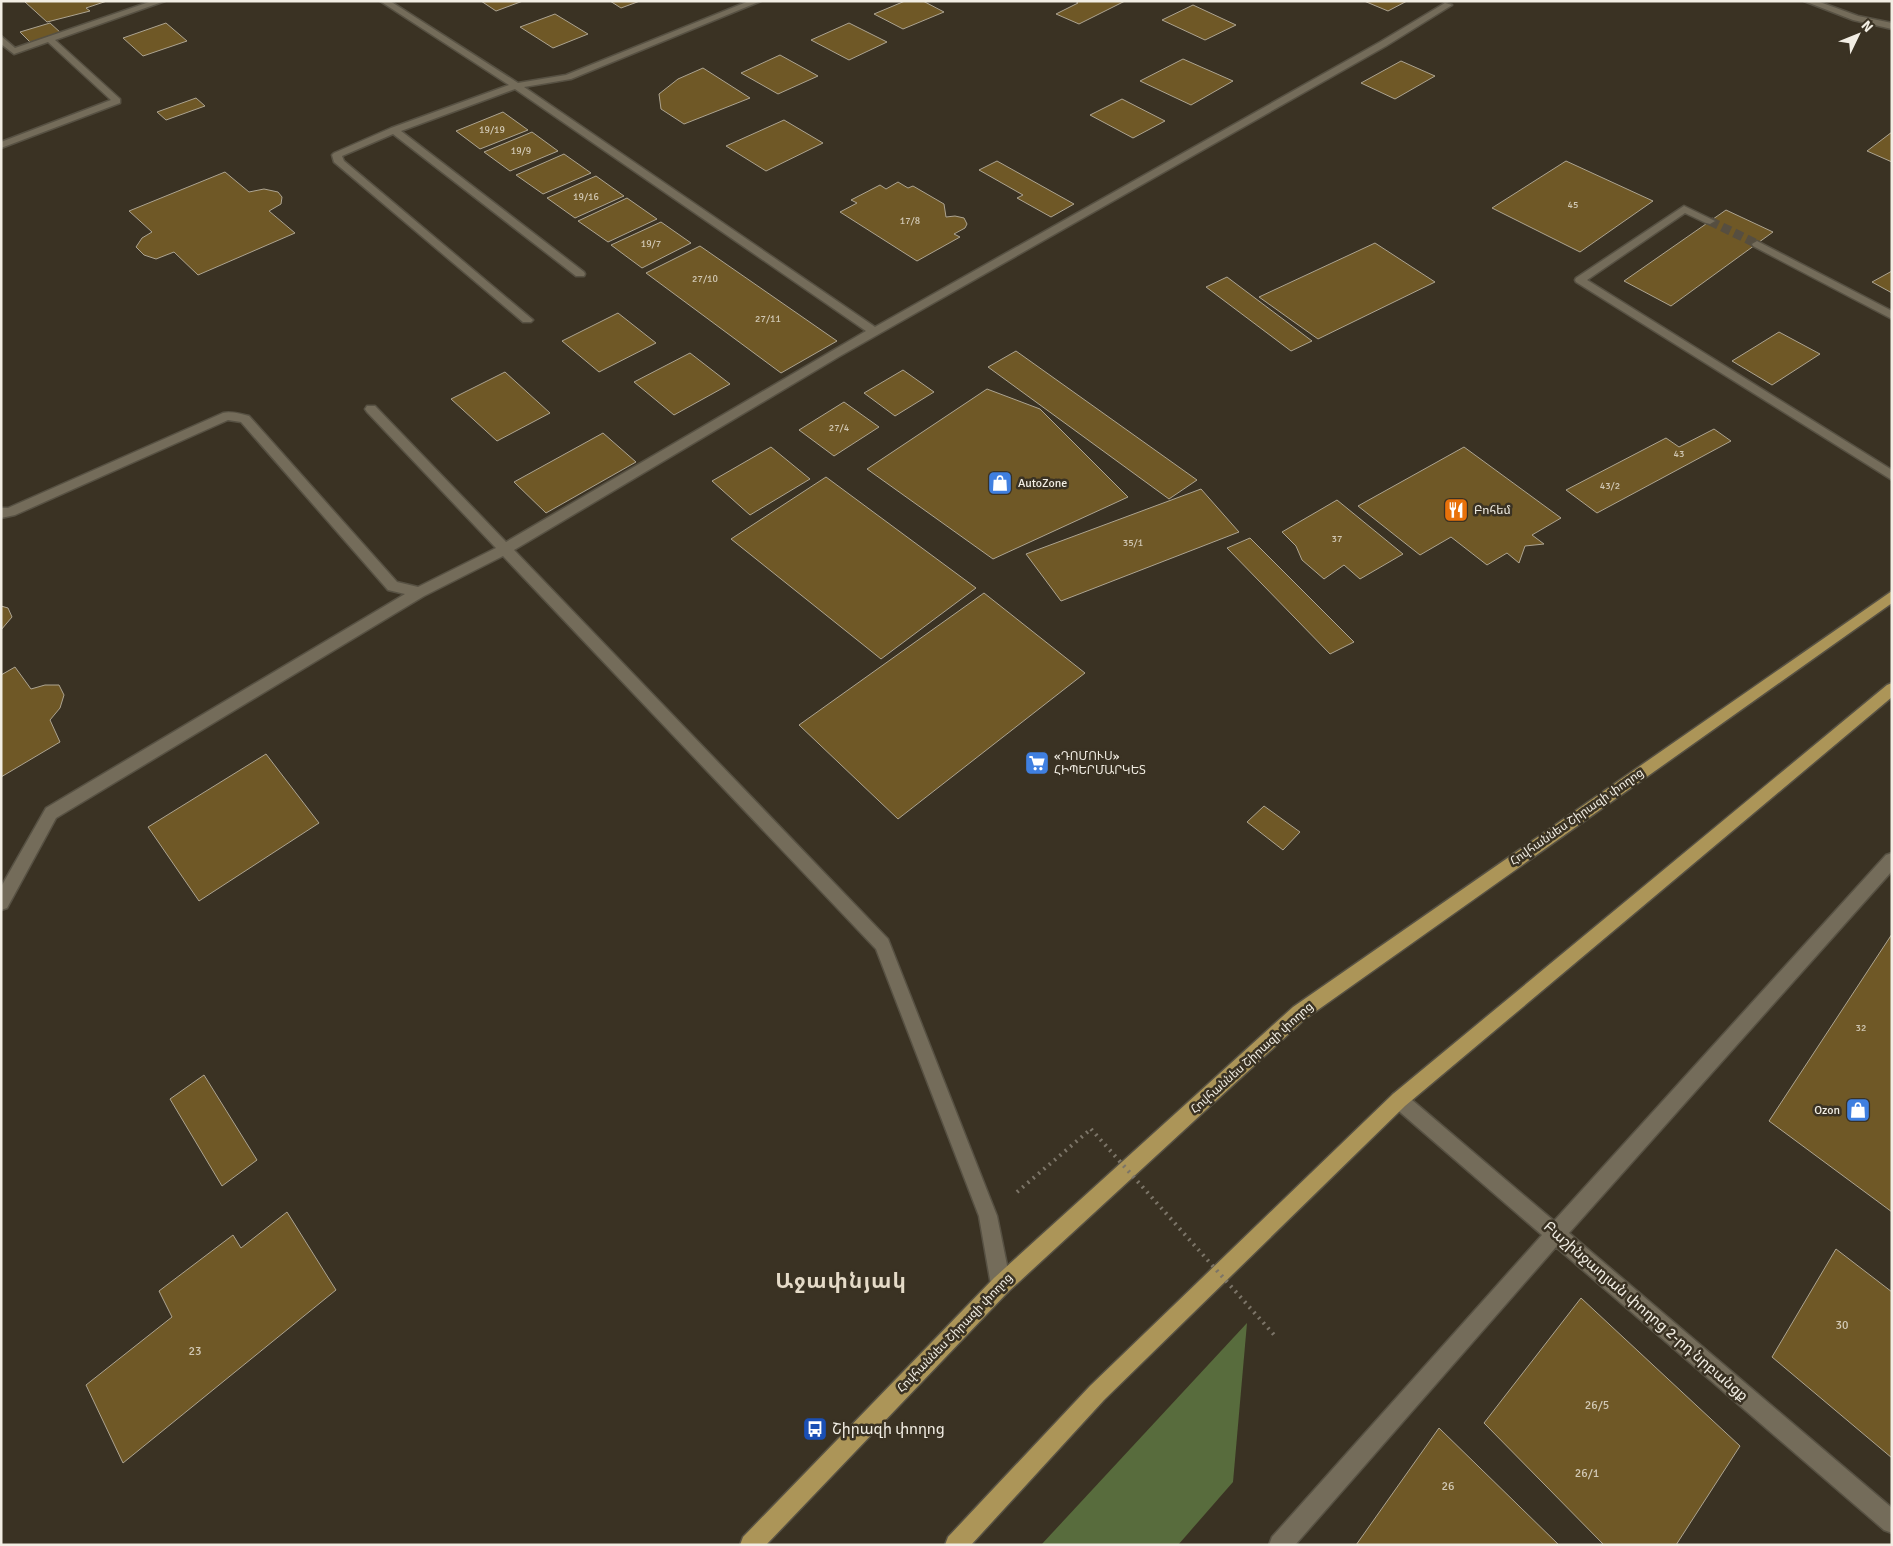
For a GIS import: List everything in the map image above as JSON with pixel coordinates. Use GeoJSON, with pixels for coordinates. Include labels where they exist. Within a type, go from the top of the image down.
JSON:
{"type":"FeatureCollection","features":[{"type":"Feature","properties":{"kind":"main road","name":"Հովհաննես Շիրազի փողոց"},"geometry":{"type":"LineString","coordinates":[[750,1545],[1001,1285],[1299,1013],[1892,596]]}},
{"type":"Feature","properties":{"kind":"main road"},"geometry":{"type":"LineString","coordinates":[[956,1545],[1097,1393],[1399,1100],[1892,689]]}},
{"type":"Feature","properties":{"kind":"street"},"geometry":{"type":"LineString","coordinates":[[1,39],[14,51],[161,1]]}},
{"type":"Feature","properties":{"kind":"street"},"geometry":{"type":"LineString","coordinates":[[384,1],[516,86],[875,332]]}},
{"type":"Feature","properties":{"kind":"street"},"geometry":{"type":"LineString","coordinates":[[527,320],[339,162],[337,155],[394,130],[516,86],[568,77],[757,1]]}},
{"type":"Feature","properties":{"kind":"street"},"geometry":{"type":"LineString","coordinates":[[1,903],[51,813],[419,592],[505,549],[836,353],[1384,44],[1448,5],[1440,1]]}},
{"type":"Feature","properties":{"kind":"street"},"geometry":{"type":"LineString","coordinates":[[1808,1],[1856,18],[1892,26]]}},
{"type":"Feature","properties":{"kind":"street"},"geometry":{"type":"LineString","coordinates":[[1,145],[118,101],[49,39]]}},
{"type":"Feature","properties":{"kind":"street"},"geometry":{"type":"LineString","coordinates":[[394,130],[580,274]]}},
{"type":"Feature","properties":{"kind":"street"},"geometry":{"type":"LineString","coordinates":[[1710,221],[1684,209],[1580,280],[1892,476]]}},
{"type":"Feature","properties":{"kind":"street"},"geometry":{"type":"LineString","coordinates":[[1757,244],[1892,316]]}},
{"type":"Feature","properties":{"kind":"street"},"geometry":{"type":"LineString","coordinates":[[371,409],[882,944],[988,1216],[1001,1285]]}},
{"type":"Feature","properties":{"kind":"street"},"geometry":{"type":"LineString","coordinates":[[1,513],[10,512],[227,416],[245,419],[393,586],[419,592]]}},
{"type":"Feature","properties":{"kind":"street"},"geometry":{"type":"LineString","coordinates":[[1280,1545],[1555,1234],[1578,1211],[1892,860]]}},
{"type":"Feature","properties":{"kind":"street","name":"Բաշինջաղյան փողոց 2-րդ նրբանցք"},"geometry":{"type":"LineString","coordinates":[[1399,1100],[1892,1522]]}},
{"type":"Feature","properties":{"kind":"path"},"geometry":{"type":"LineString","coordinates":[[988,1216],[1091,1129],[1276,1337]]}},
{"type":"Feature","properties":{"kind":"green space"},"geometry":{"type":"Polygon","coordinates":[[[1247,1323],[1233,1482],[1178,1545],[1041,1545],[1247,1323]]]}},
{"type":"Feature","properties":{"kind":"building"},"geometry":{"type":"Polygon","coordinates":[[[107,1],[86,8],[90,11],[47,22],[25,2],[107,1]]]}},
{"type":"Feature","properties":{"kind":"building"},"geometry":{"type":"Polygon","coordinates":[[[481,1],[523,1],[496,11],[481,1]]]}},
{"type":"Feature","properties":{"kind":"building"},"geometry":{"type":"Polygon","coordinates":[[[610,1],[640,1],[621,8],[610,1]]]}},
{"type":"Feature","properties":{"kind":"building"},"geometry":{"type":"Polygon","coordinates":[[[905,1],[923,1],[944,12],[903,29],[874,14],[905,1]]]}},
{"type":"Feature","properties":{"kind":"building"},"geometry":{"type":"Polygon","coordinates":[[[1075,1],[1125,1],[1079,24],[1056,14],[1078,3],[1075,1]]]}},
{"type":"Feature","properties":{"kind":"building"},"geometry":{"type":"Polygon","coordinates":[[[1364,1],[1407,1],[1388,11],[1364,1]]]}},
{"type":"Feature","properties":{"kind":"building"},"geometry":{"type":"Polygon","coordinates":[[[1193,5],[1236,25],[1205,40],[1162,20],[1193,5]]]}},
{"type":"Feature","properties":{"kind":"building"},"geometry":{"type":"Polygon","coordinates":[[[555,14],[588,34],[553,48],[520,27],[555,14]]]}},
{"type":"Feature","properties":{"kind":"building"},"geometry":{"type":"Polygon","coordinates":[[[50,23],[61,33],[31,43],[20,32],[50,23]]]}},
{"type":"Feature","properties":{"kind":"building"},"geometry":{"type":"Polygon","coordinates":[[[166,23],[187,41],[143,56],[123,38],[166,23]]]}},
{"type":"Feature","properties":{"kind":"building"},"geometry":{"type":"Polygon","coordinates":[[[849,23],[887,42],[849,60],[811,40],[849,23]]]}},
{"type":"Feature","properties":{"kind":"building"},"geometry":{"type":"Polygon","coordinates":[[[780,55],[818,76],[778,94],[741,73],[780,55]]]}},
{"type":"Feature","properties":{"kind":"building"},"geometry":{"type":"Polygon","coordinates":[[[1183,59],[1233,81],[1191,105],[1140,81],[1183,59]]]}},
{"type":"Feature","properties":{"kind":"building"},"geometry":{"type":"Polygon","coordinates":[[[1401,61],[1435,76],[1395,99],[1361,83],[1401,61]]]}},
{"type":"Feature","properties":{"kind":"building"},"geometry":{"type":"Polygon","coordinates":[[[703,68],[750,98],[684,124],[661,109],[659,94],[678,79],[703,68]]]}},
{"type":"Feature","properties":{"kind":"building"},"geometry":{"type":"Polygon","coordinates":[[[196,98],[205,106],[166,120],[157,112],[196,98]]]}},
{"type":"Feature","properties":{"kind":"building"},"geometry":{"type":"Polygon","coordinates":[[[1122,99],[1165,121],[1133,138],[1090,115],[1122,99]]]}},
{"type":"Feature","properties":{"kind":"building"},"geometry":{"type":"Polygon","coordinates":[[[503,112],[528,130],[480,149],[456,131],[503,112]]]}},
{"type":"Feature","properties":{"kind":"building"},"geometry":{"type":"Polygon","coordinates":[[[784,120],[823,143],[766,171],[726,146],[784,120]]]}},
{"type":"Feature","properties":{"kind":"building"},"geometry":{"type":"Polygon","coordinates":[[[532,132],[558,151],[510,171],[484,152],[532,132]]]}},
{"type":"Feature","properties":{"kind":"building"},"geometry":{"type":"Polygon","coordinates":[[[1892,132],[1892,162],[1867,151],[1892,132]]]}},
{"type":"Feature","properties":{"kind":"building"},"geometry":{"type":"Polygon","coordinates":[[[564,154],[591,173],[543,194],[516,175],[564,154]]]}},
{"type":"Feature","properties":{"kind":"building"},"geometry":{"type":"Polygon","coordinates":[[[997,161],[1074,204],[1051,217],[1017,198],[1023,195],[979,170],[997,161]]]}},
{"type":"Feature","properties":{"kind":"building"},"geometry":{"type":"Polygon","coordinates":[[[1566,161],[1653,201],[1580,252],[1492,208],[1566,161]]]}},
{"type":"Feature","properties":{"kind":"building"},"geometry":{"type":"Polygon","coordinates":[[[225,172],[249,192],[264,189],[278,192],[282,197],[281,204],[269,211],[295,233],[198,275],[174,252],[156,259],[144,255],[136,247],[142,238],[152,232],[129,211],[225,172]]]}},
{"type":"Feature","properties":{"kind":"building"},"geometry":{"type":"Polygon","coordinates":[[[596,176],[624,196],[575,218],[547,198],[596,176]]]}},
{"type":"Feature","properties":{"kind":"building"},"geometry":{"type":"Polygon","coordinates":[[[898,182],[908,188],[913,186],[944,204],[946,217],[964,218],[967,224],[965,228],[954,234],[960,237],[917,261],[840,212],[857,203],[851,200],[880,185],[886,189],[898,182]]]}},
{"type":"Feature","properties":{"kind":"building"},"geometry":{"type":"Polygon","coordinates":[[[627,198],[657,219],[608,242],[578,221],[627,198]]]}},
{"type":"Feature","properties":{"kind":"building"},"geometry":{"type":"Polygon","coordinates":[[[1726,210],[1773,232],[1671,306],[1624,281],[1726,210]]]}},
{"type":"Feature","properties":{"kind":"building"},"geometry":{"type":"Polygon","coordinates":[[[661,222],[691,243],[642,268],[611,245],[661,222]]]}},
{"type":"Feature","properties":{"kind":"building"},"geometry":{"type":"Polygon","coordinates":[[[1375,243],[1435,282],[1318,339],[1259,297],[1375,243]]]}},
{"type":"Feature","properties":{"kind":"building"},"geometry":{"type":"Polygon","coordinates":[[[700,246],[837,341],[781,373],[646,273],[700,246]]]}},
{"type":"Feature","properties":{"kind":"building"},"geometry":{"type":"Polygon","coordinates":[[[1892,271],[1892,293],[1872,282],[1892,271]]]}},
{"type":"Feature","properties":{"kind":"building"},"geometry":{"type":"Polygon","coordinates":[[[1227,277],[1312,341],[1291,351],[1206,287],[1227,277]]]}},
{"type":"Feature","properties":{"kind":"building"},"geometry":{"type":"Polygon","coordinates":[[[618,313],[656,343],[599,372],[562,341],[618,313]]]}},
{"type":"Feature","properties":{"kind":"building"},"geometry":{"type":"Polygon","coordinates":[[[1779,332],[1820,354],[1772,385],[1732,361],[1779,332]]]}},
{"type":"Feature","properties":{"kind":"building"},"geometry":{"type":"Polygon","coordinates":[[[1016,351],[1197,480],[1169,499],[988,367],[1016,351]]]}},
{"type":"Feature","properties":{"kind":"building"},"geometry":{"type":"Polygon","coordinates":[[[690,353],[730,384],[674,415],[634,382],[690,353]]]}},
{"type":"Feature","properties":{"kind":"building"},"geometry":{"type":"Polygon","coordinates":[[[903,370],[934,392],[895,416],[864,393],[903,370]]]}},
{"type":"Feature","properties":{"kind":"building"},"geometry":{"type":"Polygon","coordinates":[[[505,372],[550,413],[497,441],[451,399],[505,372]]]}},
{"type":"Feature","properties":{"kind":"building","name":"AutoZone"},"geometry":{"type":"Polygon","coordinates":[[[987,389],[1040,409],[1128,497],[993,559],[867,469],[987,389]]]}},
{"type":"Feature","properties":{"kind":"building"},"geometry":{"type":"Polygon","coordinates":[[[844,402],[879,427],[834,456],[799,430],[844,402]]]}},
{"type":"Feature","properties":{"kind":"building"},"geometry":{"type":"Polygon","coordinates":[[[1714,429],[1731,441],[1597,513],[1566,490],[1666,438],[1679,447],[1714,429]]]}},
{"type":"Feature","properties":{"kind":"building"},"geometry":{"type":"Polygon","coordinates":[[[603,433],[636,462],[546,513],[514,482],[603,433]]]}},
{"type":"Feature","properties":{"kind":"building"},"geometry":{"type":"Polygon","coordinates":[[[771,447],[810,479],[750,515],[712,481],[771,447]]]}},
{"type":"Feature","properties":{"kind":"building"},"geometry":{"type":"Polygon","coordinates":[[[1464,447],[1561,518],[1532,535],[1544,544],[1525,546],[1519,563],[1507,553],[1487,565],[1451,537],[1420,555],[1358,506],[1464,447]]]}},
{"type":"Feature","properties":{"kind":"building"},"geometry":{"type":"Polygon","coordinates":[[[826,477],[976,588],[881,659],[731,539],[826,477]]]}},
{"type":"Feature","properties":{"kind":"building"},"geometry":{"type":"Polygon","coordinates":[[[1201,489],[1239,532],[1061,601],[1026,554],[1201,489]]]}},
{"type":"Feature","properties":{"kind":"building"},"geometry":{"type":"Polygon","coordinates":[[[1337,500],[1403,554],[1360,579],[1344,565],[1324,579],[1302,560],[1296,546],[1282,532],[1337,500]]]}},
{"type":"Feature","properties":{"kind":"building"},"geometry":{"type":"Polygon","coordinates":[[[1250,538],[1354,642],[1330,654],[1227,548],[1250,538]]]}},
{"type":"Feature","properties":{"kind":"building"},"geometry":{"type":"Polygon","coordinates":[[[984,593],[1085,673],[898,819],[799,725],[984,593]]]}},
{"type":"Feature","properties":{"kind":"building"},"geometry":{"type":"Polygon","coordinates":[[[1,606],[8,608],[12,617],[1,630],[1,606]]]}},
{"type":"Feature","properties":{"kind":"building"},"geometry":{"type":"Polygon","coordinates":[[[15,667],[31,689],[45,685],[59,685],[64,695],[60,708],[50,720],[60,742],[1,777],[1,675],[15,667]]]}},
{"type":"Feature","properties":{"kind":"building"},"geometry":{"type":"Polygon","coordinates":[[[266,754],[319,823],[199,901],[148,827],[266,754]]]}},
{"type":"Feature","properties":{"kind":"building"},"geometry":{"type":"Polygon","coordinates":[[[1264,806],[1300,832],[1283,850],[1247,822],[1264,806]]]}},
{"type":"Feature","properties":{"kind":"building"},"geometry":{"type":"Polygon","coordinates":[[[1892,934],[1892,1212],[1769,1121],[1892,934]]]}},
{"type":"Feature","properties":{"kind":"building"},"geometry":{"type":"Polygon","coordinates":[[[204,1075],[257,1160],[222,1186],[170,1099],[204,1075]]]}},
{"type":"Feature","properties":{"kind":"building"},"geometry":{"type":"Polygon","coordinates":[[[287,1212],[336,1290],[123,1463],[86,1385],[172,1317],[159,1291],[233,1235],[241,1248],[287,1212]]]}},
{"type":"Feature","properties":{"kind":"building"},"geometry":{"type":"Polygon","coordinates":[[[1836,1249],[1892,1292],[1892,1458],[1772,1357],[1836,1249]]]}},
{"type":"Feature","properties":{"kind":"building"},"geometry":{"type":"Polygon","coordinates":[[[1581,1298],[1740,1446],[1676,1545],[1604,1545],[1484,1423],[1581,1298]]]}},
{"type":"Feature","properties":{"kind":"building"},"geometry":{"type":"Polygon","coordinates":[[[1439,1428],[1559,1545],[1356,1545],[1439,1428]]]}},
{"type":"Feature","properties":{"kind":"tunnel"},"geometry":{"type":"LineString","coordinates":[[1710,221],[1757,244]]}},
{"type":"Feature","properties":{"kind":"place","name":"AutoZone"},"geometry":{"type":"Point","coordinates":[1000,483]}},
{"type":"Feature","properties":{"kind":"place","name":"Բոհեմ"},"geometry":{"type":"Point","coordinates":[1456,510]}},
{"type":"Feature","properties":{"kind":"place","name":"«ԴՈՄՈՒՍ» ՀԻՊԵՐՄԱՐԿԵՏ"},"geometry":{"type":"Point","coordinates":[1037,763]}},
{"type":"Feature","properties":{"kind":"place","name":"Ozon"},"geometry":{"type":"Point","coordinates":[1858,1110]}},
{"type":"Feature","properties":{"kind":"place","name":"Շիրազի փողոց"},"geometry":{"type":"Point","coordinates":[815,1429]}},
{"type":"Feature","properties":{"kind":"district","name":"Աջափնյակ"},"geometry":{"type":"Point","coordinates":[841,1281]}}]}
